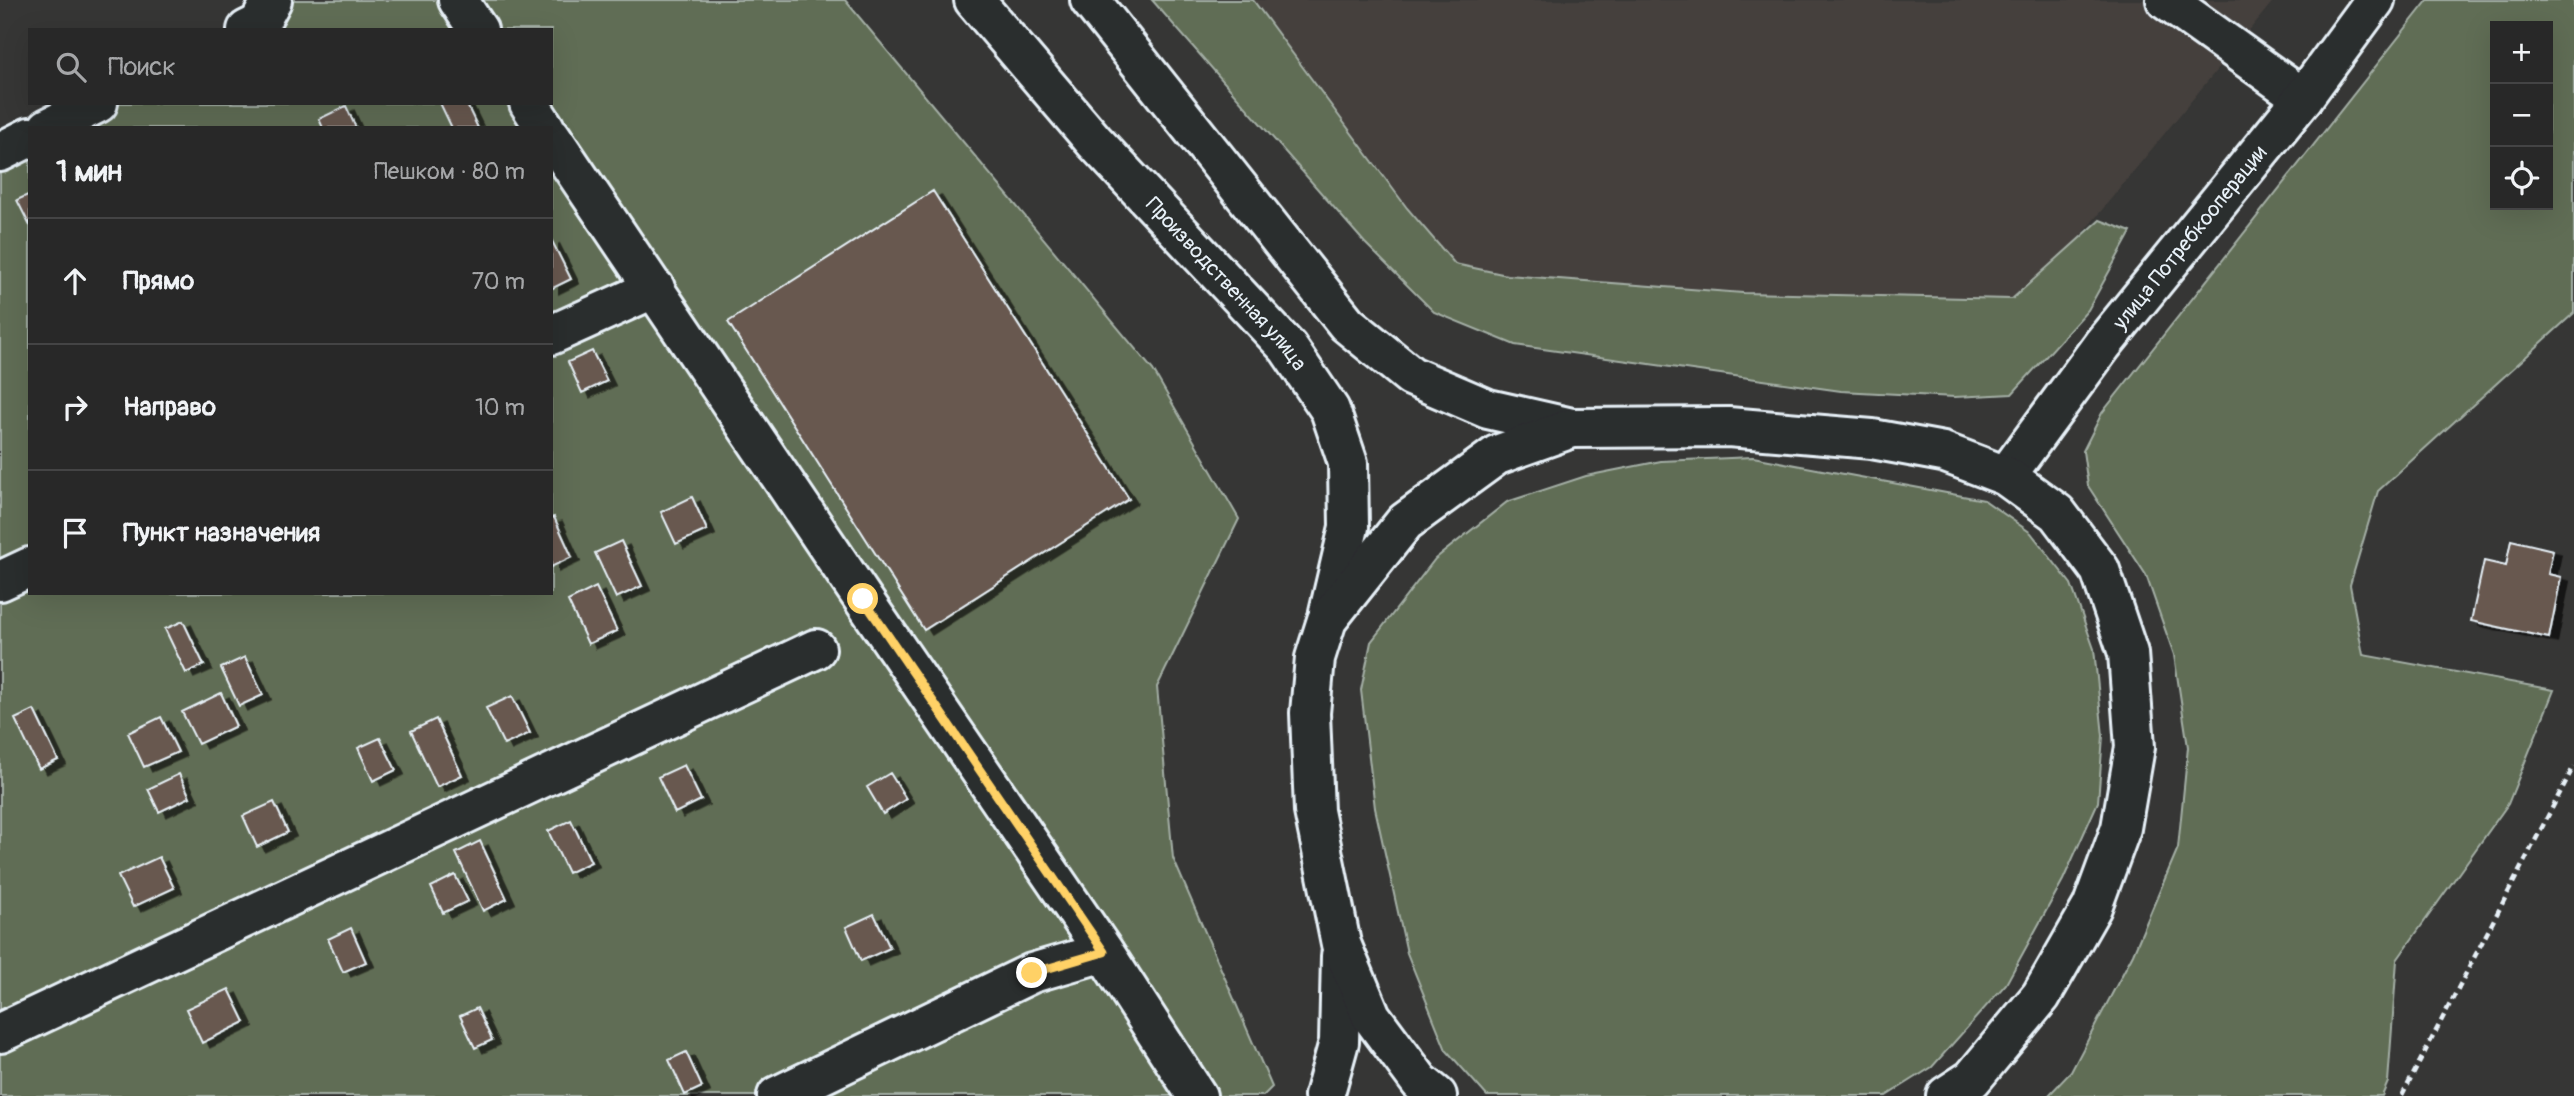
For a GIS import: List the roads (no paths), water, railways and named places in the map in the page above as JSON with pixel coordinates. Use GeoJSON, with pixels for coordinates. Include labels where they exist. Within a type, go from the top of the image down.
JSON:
{"type":"FeatureCollection","features":[{"type":"Feature","properties":{"kind":"main road"},"geometry":{"type":"LineString","coordinates":[[251,28],[259,24],[272,0]]}},
{"type":"Feature","properties":{"kind":"main road"},"geometry":{"type":"LineString","coordinates":[[458,0],[477,28]]}},
{"type":"Feature","properties":{"kind":"main road","name":"Производственная улица"},"geometry":{"type":"LineString","coordinates":[[974,0],[1094,141],[1288,348],[1330,410],[1348,463],[1349,527],[1315,658],[1310,713],[1314,811],[1341,944]]}},
{"type":"Feature","properties":{"kind":"main road"},"geometry":{"type":"LineString","coordinates":[[1090,0],[1347,324],[1411,376],[1488,409],[1572,428],[1728,427],[1872,439],[1942,452],[2006,476],[2057,513],[2100,570],[2128,653],[2136,747],[2121,828],[2092,907],[2040,996],[1972,1079],[1946,1096]]}},
{"type":"Feature","properties":{"kind":"main road"},"geometry":{"type":"LineString","coordinates":[[2166,0],[2303,98]]}},
{"type":"Feature","properties":{"kind":"main road","name":"улица Потребкооперации"},"geometry":{"type":"LineString","coordinates":[[2006,476],[2104,344],[2303,98],[2375,0]]}},
{"type":"Feature","properties":{"kind":"main road"},"geometry":{"type":"LineString","coordinates":[[52,126],[94,105]]}},
{"type":"Feature","properties":{"kind":"main road"},"geometry":{"type":"LineString","coordinates":[[529,105],[544,126]]}},
{"type":"Feature","properties":{"kind":"main road"},"geometry":{"type":"LineString","coordinates":[[0,152],[28,138]]}},
{"type":"Feature","properties":{"kind":"main road"},"geometry":{"type":"LineString","coordinates":[[553,139],[1104,952],[1197,1096]]}},
{"type":"Feature","properties":{"kind":"main road"},"geometry":{"type":"LineString","coordinates":[[553,333],[655,288]]}},
{"type":"Feature","properties":{"kind":"main road"},"geometry":{"type":"LineString","coordinates":[[1327,620],[1405,522],[1497,455],[1572,428]]}},
{"type":"Feature","properties":{"kind":"main road"},"geometry":{"type":"LineString","coordinates":[[0,581],[28,568]]}},
{"type":"Feature","properties":{"kind":"main road"},"geometry":{"type":"LineString","coordinates":[[0,1033],[816,649]]}},
{"type":"Feature","properties":{"kind":"main road"},"geometry":{"type":"LineString","coordinates":[[1324,1096],[1339,1042],[1341,944]]}},
{"type":"Feature","properties":{"kind":"main road"},"geometry":{"type":"LineString","coordinates":[[1341,944],[1371,1016],[1420,1082],[1437,1096]]}},
{"type":"Feature","properties":{"kind":"main road"},"geometry":{"type":"LineString","coordinates":[[777,1096],[1032,973],[1104,952]]}}]}
